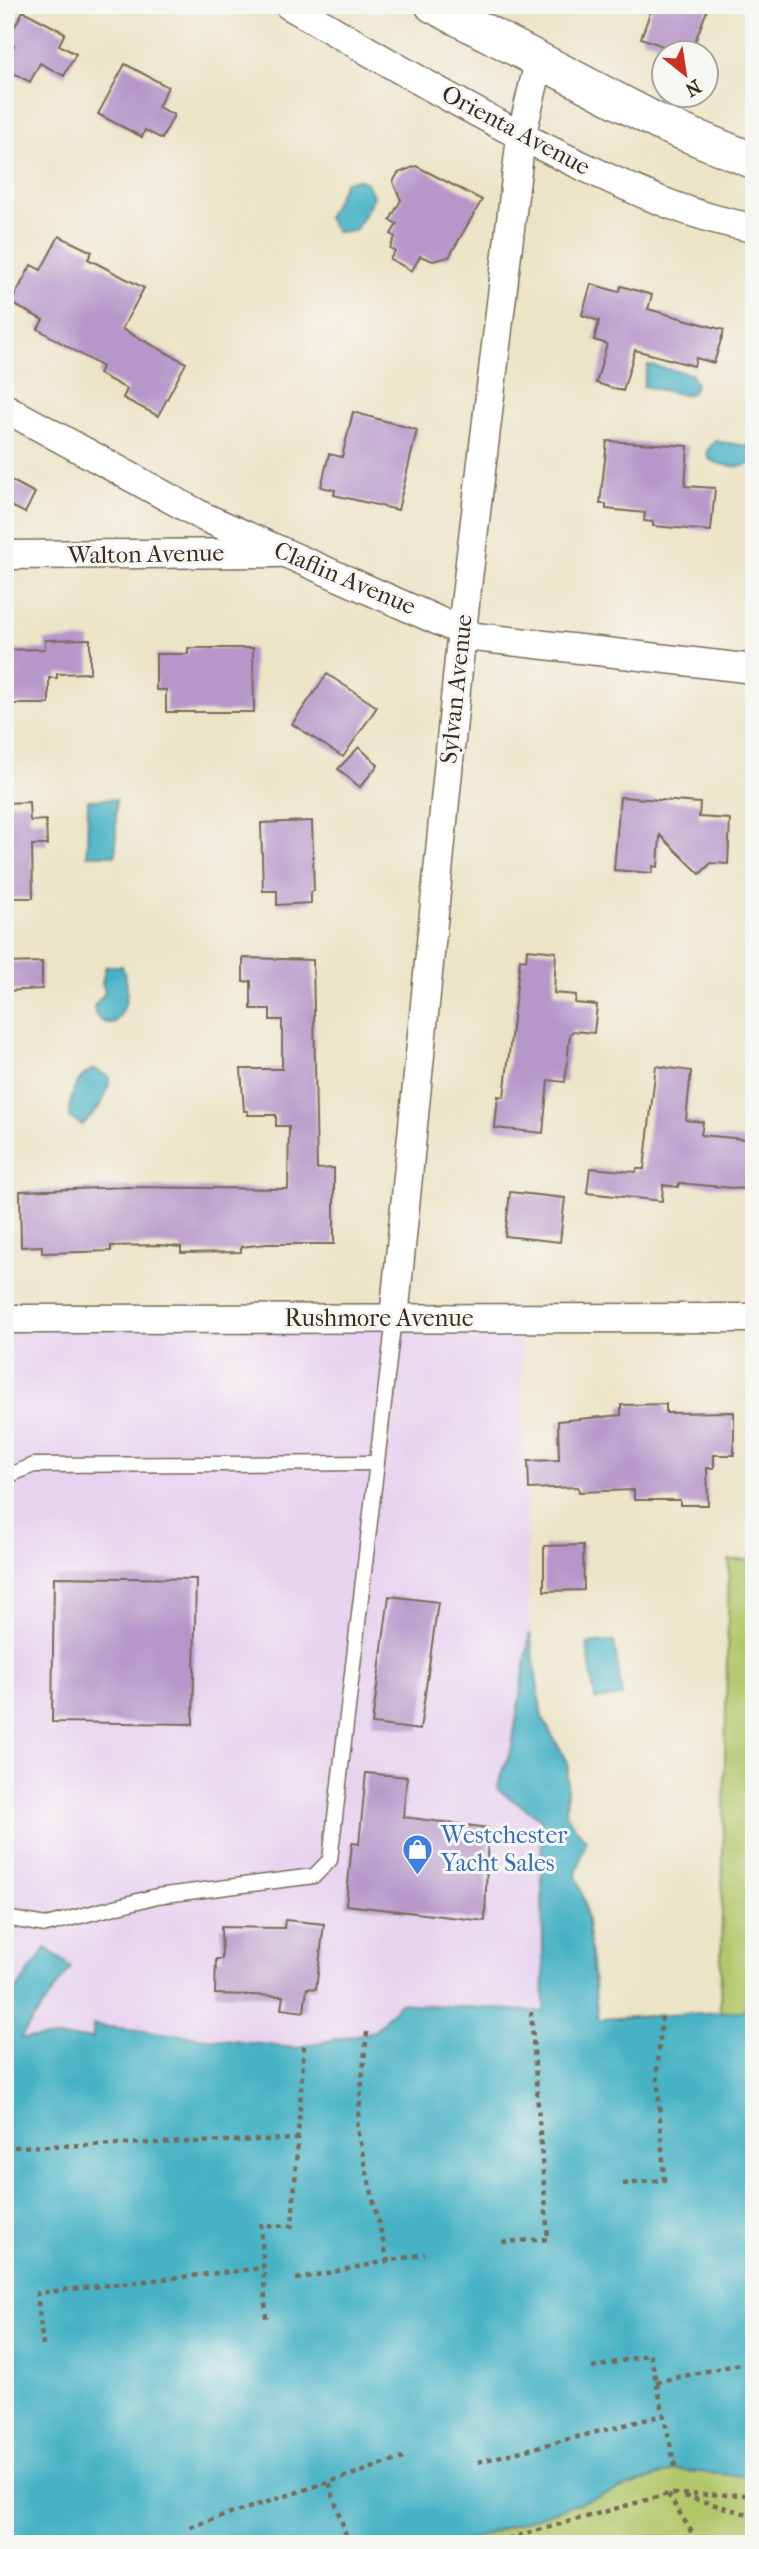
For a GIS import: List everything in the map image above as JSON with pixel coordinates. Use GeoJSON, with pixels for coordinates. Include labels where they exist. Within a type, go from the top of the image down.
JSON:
{"type":"FeatureCollection","features":[{"type":"Feature","properties":{"kind":"street","name":"Orienta Avenue"},"geometry":{"type":"LineString","coordinates":[[289,5],[521,137],[650,198],[722,223],[754,228]]}},
{"type":"Feature","properties":{"kind":"street"},"geometry":{"type":"LineString","coordinates":[[433,5],[660,123],[754,161]]}},
{"type":"Feature","properties":{"kind":"street","name":"Sylvan Avenue"},"geometry":{"type":"LineString","coordinates":[[394,1318],[462,629],[521,137],[539,62]]}},
{"type":"Feature","properties":{"kind":"street","name":"Claflin Avenue"},"geometry":{"type":"LineString","coordinates":[[5,408],[204,517],[475,637],[754,669]]}},
{"type":"Feature","properties":{"kind":"street","name":"Walton Avenue"},"geometry":{"type":"LineString","coordinates":[[5,555],[287,553]]}},
{"type":"Feature","properties":{"kind":"street","name":"Rushmore Avenue"},"geometry":{"type":"LineString","coordinates":[[5,1319],[754,1318]]}},
{"type":"Feature","properties":{"kind":"lane"},"geometry":{"type":"LineString","coordinates":[[5,1918],[46,1925],[157,1896],[314,1876],[330,1860],[394,1318]]}},
{"type":"Feature","properties":{"kind":"lane"},"geometry":{"type":"LineString","coordinates":[[5,1477],[34,1465],[377,1463]]}},
{"type":"Feature","properties":{"kind":"path"},"geometry":{"type":"LineString","coordinates":[[502,2242],[548,2239],[531,2012]]}},
{"type":"Feature","properties":{"kind":"path"},"geometry":{"type":"LineString","coordinates":[[623,2184],[664,2180],[657,2072],[662,2015]]}},
{"type":"Feature","properties":{"kind":"path"},"geometry":{"type":"LineString","coordinates":[[367,2032],[357,2130],[388,2262]]}},
{"type":"Feature","properties":{"kind":"path"},"geometry":{"type":"LineString","coordinates":[[265,2318],[261,2225],[292,2226],[304,2046]]}},
{"type":"Feature","properties":{"kind":"path"},"geometry":{"type":"LineString","coordinates":[[14,2147],[298,2139]]}},
{"type":"Feature","properties":{"kind":"path"},"geometry":{"type":"LineString","coordinates":[[296,2279],[425,2255]]}},
{"type":"Feature","properties":{"kind":"path"},"geometry":{"type":"LineString","coordinates":[[43,2346],[37,2293],[263,2268]]}},
{"type":"Feature","properties":{"kind":"path"},"geometry":{"type":"LineString","coordinates":[[592,2368],[650,2354],[676,2469]]}},
{"type":"Feature","properties":{"kind":"path"},"geometry":{"type":"LineString","coordinates":[[656,2382],[754,2361]]}},
{"type":"Feature","properties":{"kind":"path"},"geometry":{"type":"LineString","coordinates":[[478,2462],[664,2415]]}},
{"type":"Feature","properties":{"kind":"path"},"geometry":{"type":"LineString","coordinates":[[190,2527],[403,2458]]}},
{"type":"Feature","properties":{"kind":"path"},"geometry":{"type":"LineString","coordinates":[[329,2483],[349,2544]]}},
{"type":"Feature","properties":{"kind":"path"},"geometry":{"type":"LineString","coordinates":[[668,2494],[698,2544]]}},
{"type":"Feature","properties":{"kind":"path"},"geometry":{"type":"LineString","coordinates":[[489,2544],[668,2494],[754,2495]]}},
{"type":"Feature","properties":{"kind":"path"},"geometry":{"type":"LineString","coordinates":[[678,2494],[754,2516]]}},
{"type":"Feature","properties":{"kind":"shaded area"},"geometry":{"type":"Polygon","coordinates":[[[5,1322],[520,1323],[530,1633],[512,1746],[497,1789],[541,1819],[544,2013],[400,2003],[376,2031],[294,2048],[94,2025],[93,2038],[19,2038],[71,1967],[46,1949],[5,2006],[5,1322]]]}},
{"type":"Feature","properties":{"kind":"green space"},"geometry":{"type":"Polygon","coordinates":[[[729,1560],[754,1560],[754,2010],[720,2013],[729,1560]]]}},
{"type":"Feature","properties":{"kind":"green space"},"geometry":{"type":"Polygon","coordinates":[[[676,2470],[754,2477],[754,2544],[457,2544],[676,2470]]]}},
{"type":"Feature","properties":{"kind":"water"},"geometry":{"type":"Polygon","coordinates":[[[357,179],[367,183],[374,197],[355,231],[336,232],[327,218],[345,182],[357,179]]]}},
{"type":"Feature","properties":{"kind":"water"},"geometry":{"type":"Polygon","coordinates":[[[648,365],[692,374],[696,385],[692,393],[685,395],[643,386],[648,365]]]}},
{"type":"Feature","properties":{"kind":"water"},"geometry":{"type":"Polygon","coordinates":[[[715,441],[753,447],[754,462],[744,466],[732,466],[709,459],[707,451],[715,441]]]}},
{"type":"Feature","properties":{"kind":"water"},"geometry":{"type":"Polygon","coordinates":[[[116,799],[116,855],[87,855],[88,800],[116,799]]]}},
{"type":"Feature","properties":{"kind":"water"},"geometry":{"type":"Polygon","coordinates":[[[106,966],[122,966],[126,981],[127,996],[123,1010],[114,1023],[100,1019],[94,1010],[94,1006],[105,993],[102,982],[106,966]]]}},
{"type":"Feature","properties":{"kind":"water"},"geometry":{"type":"Polygon","coordinates":[[[94,1069],[109,1077],[107,1091],[101,1104],[82,1125],[69,1117],[74,1089],[82,1077],[94,1069]]]}},
{"type":"Feature","properties":{"kind":"water"},"geometry":{"type":"Polygon","coordinates":[[[530,1633],[542,1717],[568,1764],[566,1815],[586,1841],[576,1875],[585,1903],[598,2019],[754,2010],[754,2477],[676,2470],[457,2544],[5,2544],[5,2006],[46,1948],[71,1967],[20,2038],[93,2038],[93,2025],[294,2048],[375,2031],[399,2003],[544,2012],[541,1819],[497,1789],[512,1746],[530,1633]]]}},
{"type":"Feature","properties":{"kind":"water"},"geometry":{"type":"Polygon","coordinates":[[[614,1641],[622,1696],[595,1700],[587,1644],[614,1641]]]}},
{"type":"Feature","properties":{"kind":"building"},"geometry":{"type":"Polygon","coordinates":[[[653,5],[709,5],[696,38],[650,38],[650,41],[641,38],[653,5]]]}},
{"type":"Feature","properties":{"kind":"building"},"geometry":{"type":"Polygon","coordinates":[[[23,11],[65,33],[59,45],[76,54],[64,76],[40,63],[30,82],[5,69],[14,45],[7,41],[23,11]]]}},
{"type":"Feature","properties":{"kind":"building"},"geometry":{"type":"Polygon","coordinates":[[[125,64],[168,87],[158,107],[174,115],[162,139],[145,130],[142,137],[98,114],[125,64]]]}},
{"type":"Feature","properties":{"kind":"building"},"geometry":{"type":"Polygon","coordinates":[[[416,166],[482,200],[449,257],[433,261],[420,256],[412,271],[390,259],[395,251],[390,248],[395,237],[391,234],[397,224],[390,220],[401,200],[393,182],[398,173],[416,166]]]}},
{"type":"Feature","properties":{"kind":"building"},"geometry":{"type":"Polygon","coordinates":[[[59,236],[92,252],[88,259],[144,288],[122,329],[186,363],[158,416],[123,398],[127,389],[99,374],[102,367],[38,329],[43,320],[11,303],[31,265],[41,270],[59,236]]]}},
{"type":"Feature","properties":{"kind":"building"},"geometry":{"type":"Polygon","coordinates":[[[591,284],[619,292],[621,286],[652,295],[648,309],[724,330],[714,363],[696,358],[694,366],[635,350],[623,391],[596,383],[607,344],[594,340],[599,321],[582,315],[591,284]]]}},
{"type":"Feature","properties":{"kind":"building"},"geometry":{"type":"Polygon","coordinates":[[[353,412],[417,430],[398,510],[334,495],[335,490],[321,487],[329,454],[342,457],[353,412]]]}},
{"type":"Feature","properties":{"kind":"building"},"geometry":{"type":"Polygon","coordinates":[[[607,441],[688,446],[685,486],[715,488],[711,531],[653,526],[653,522],[644,521],[645,513],[606,509],[606,504],[600,504],[607,441]]]}},
{"type":"Feature","properties":{"kind":"building"},"geometry":{"type":"Polygon","coordinates":[[[5,477],[35,493],[25,513],[5,503],[5,477]]]}},
{"type":"Feature","properties":{"kind":"building"},"geometry":{"type":"Polygon","coordinates":[[[90,639],[90,673],[57,674],[57,678],[49,678],[49,704],[5,704],[5,650],[45,649],[45,640],[90,639]]]}},
{"type":"Feature","properties":{"kind":"building"},"geometry":{"type":"Polygon","coordinates":[[[188,648],[253,648],[254,712],[166,712],[166,690],[156,690],[156,654],[188,654],[188,648]]]}},
{"type":"Feature","properties":{"kind":"building"},"geometry":{"type":"Polygon","coordinates":[[[327,674],[377,707],[343,757],[292,724],[327,674]]]}},
{"type":"Feature","properties":{"kind":"building"},"geometry":{"type":"Polygon","coordinates":[[[359,747],[378,765],[360,787],[338,769],[359,747]]]}},
{"type":"Feature","properties":{"kind":"building"},"geometry":{"type":"Polygon","coordinates":[[[620,797],[700,803],[699,817],[730,819],[728,864],[711,863],[700,874],[660,835],[658,867],[653,866],[652,873],[614,870],[620,797]]]}},
{"type":"Feature","properties":{"kind":"building"},"geometry":{"type":"Polygon","coordinates":[[[29,802],[30,821],[46,820],[47,845],[32,845],[33,898],[5,898],[5,803],[29,802]]]}},
{"type":"Feature","properties":{"kind":"building"},"geometry":{"type":"Polygon","coordinates":[[[312,821],[314,891],[311,892],[311,903],[277,905],[277,891],[263,891],[261,823],[312,821]]]}},
{"type":"Feature","properties":{"kind":"building"},"geometry":{"type":"Polygon","coordinates":[[[527,949],[556,952],[554,993],[576,995],[575,1003],[597,1005],[594,1033],[573,1031],[570,1034],[565,1082],[548,1080],[543,1133],[495,1128],[498,1096],[504,1097],[520,959],[526,960],[527,949]]]}},
{"type":"Feature","properties":{"kind":"building"},"geometry":{"type":"Polygon","coordinates":[[[243,958],[313,960],[317,1169],[334,1168],[334,1244],[267,1244],[241,1247],[241,1252],[181,1253],[181,1247],[160,1245],[111,1246],[111,1251],[42,1253],[42,1246],[21,1247],[20,1191],[127,1187],[288,1189],[289,1126],[276,1126],[276,1115],[248,1115],[248,1111],[244,1111],[241,1069],[282,1069],[282,1020],[270,1020],[270,1009],[251,1009],[251,981],[243,982],[243,958]]]}},
{"type":"Feature","properties":{"kind":"building"},"geometry":{"type":"Polygon","coordinates":[[[42,962],[42,989],[5,991],[5,963],[42,962]]]}},
{"type":"Feature","properties":{"kind":"building"},"geometry":{"type":"Polygon","coordinates":[[[656,1066],[691,1071],[686,1120],[703,1122],[701,1135],[754,1140],[754,1190],[679,1183],[678,1187],[663,1185],[662,1201],[587,1193],[590,1168],[636,1172],[637,1169],[644,1169],[656,1066]]]}},
{"type":"Feature","properties":{"kind":"building"},"geometry":{"type":"Polygon","coordinates":[[[510,1192],[565,1198],[560,1242],[505,1236],[510,1192]]]}},
{"type":"Feature","properties":{"kind":"building"},"geometry":{"type":"Polygon","coordinates":[[[666,1404],[666,1413],[734,1412],[734,1455],[714,1455],[714,1468],[707,1468],[708,1505],[680,1505],[680,1500],[634,1500],[634,1490],[579,1492],[578,1487],[529,1489],[528,1461],[559,1460],[558,1421],[621,1415],[621,1405],[666,1404]]]}},
{"type":"Feature","properties":{"kind":"building"},"geometry":{"type":"Polygon","coordinates":[[[583,1545],[584,1590],[544,1591],[544,1546],[583,1545]]]}},
{"type":"Feature","properties":{"kind":"building"},"geometry":{"type":"Polygon","coordinates":[[[54,1577],[196,1579],[193,1724],[52,1722],[54,1577]]]}},
{"type":"Feature","properties":{"kind":"building"},"geometry":{"type":"Polygon","coordinates":[[[389,1596],[438,1602],[420,1730],[372,1724],[389,1596]]]}},
{"type":"Feature","properties":{"kind":"building","name":"Westchester Yacht Sales"},"geometry":{"type":"Polygon","coordinates":[[[366,1773],[407,1777],[403,1817],[488,1828],[485,1921],[346,1905],[352,1843],[359,1844],[366,1773]]]}},
{"type":"Feature","properties":{"kind":"building"},"geometry":{"type":"Polygon","coordinates":[[[285,1920],[324,1924],[316,1989],[307,1988],[304,2012],[281,2009],[283,1996],[215,1994],[216,1959],[222,1959],[221,1927],[284,1928],[285,1920]]]}},
{"type":"Feature","properties":{"kind":"place","name":"Westchester Yacht Sales"},"geometry":{"type":"Point","coordinates":[418,1876]}}]}
